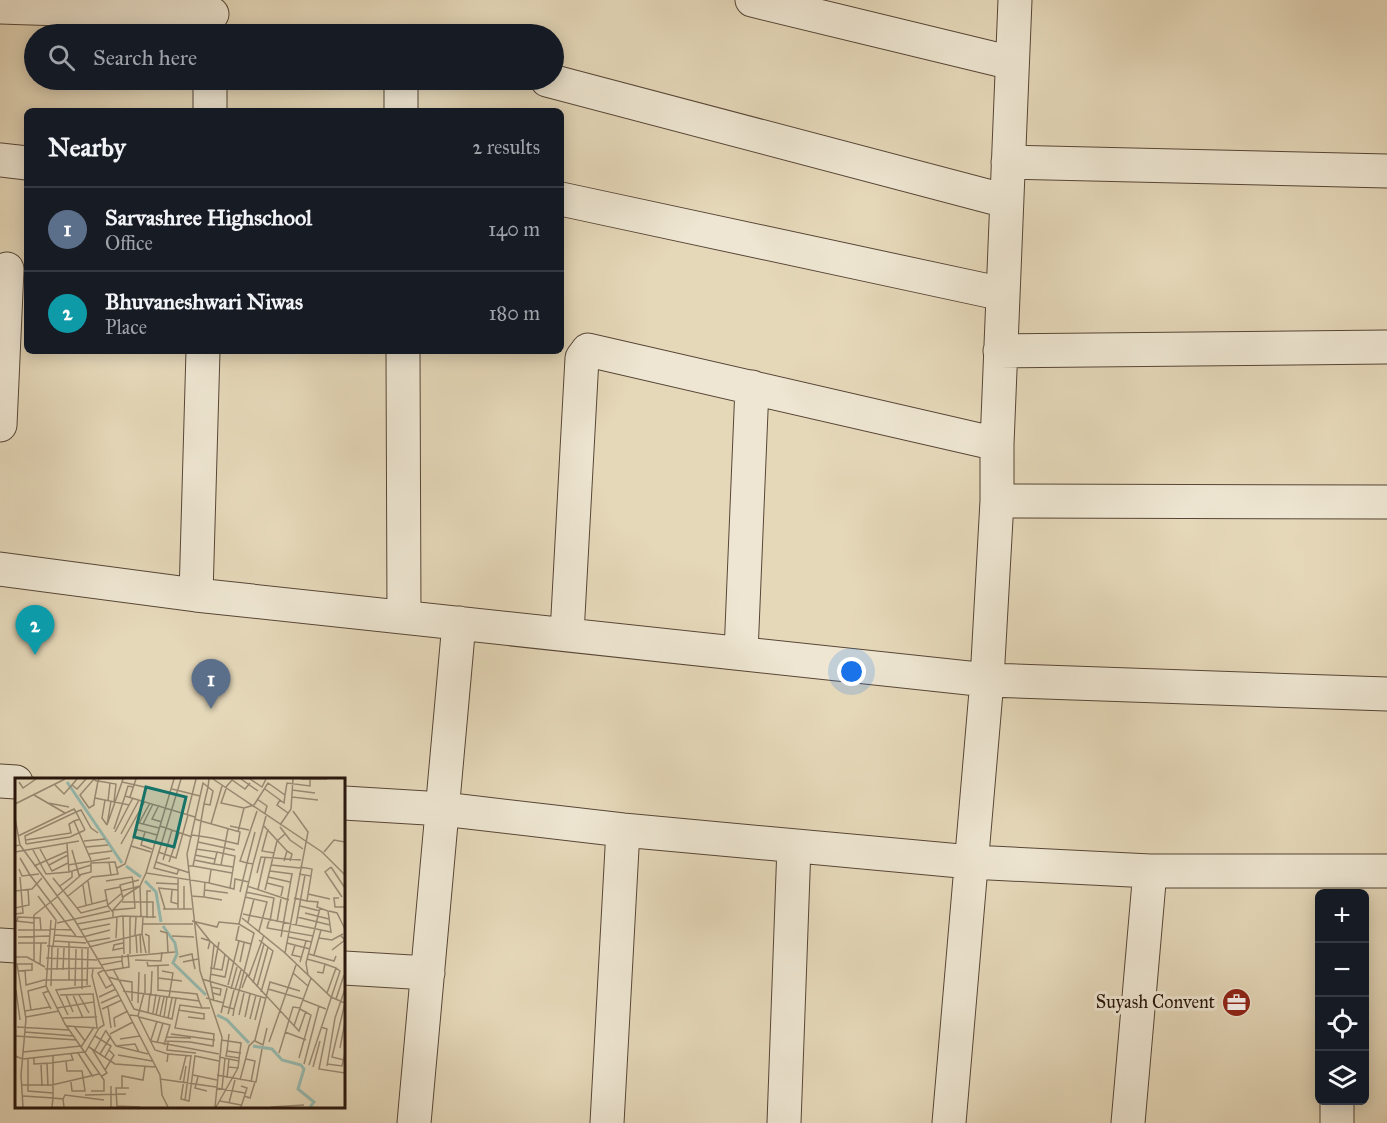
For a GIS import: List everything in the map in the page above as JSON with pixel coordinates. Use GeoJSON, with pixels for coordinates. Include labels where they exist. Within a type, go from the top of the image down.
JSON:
{"type":"FeatureCollection","features":[{"type":"Feature","properties":{"kind":"street"},"geometry":{"type":"LineString","coordinates":[[752,0],[1012,63]]}},
{"type":"Feature","properties":{"kind":"street"},"geometry":{"type":"LineString","coordinates":[[949,1123],[987,680],[997,501],[1000,351],[1015,0]]}},
{"type":"Feature","properties":{"kind":"street"},"geometry":{"type":"LineString","coordinates":[[0,7],[212,16]]}},
{"type":"Feature","properties":{"kind":"street"},"geometry":{"type":"LineString","coordinates":[[564,84],[1006,201]]}},
{"type":"Feature","properties":{"kind":"street"},"geometry":{"type":"LineString","coordinates":[[210,90],[210,108]]}},
{"type":"Feature","properties":{"kind":"street"},"geometry":{"type":"LineString","coordinates":[[401,90],[401,108]]}},
{"type":"Feature","properties":{"kind":"street"},"geometry":{"type":"LineString","coordinates":[[0,160],[24,163]]}},
{"type":"Feature","properties":{"kind":"street"},"geometry":{"type":"LineString","coordinates":[[1008,162],[1387,171]]}},
{"type":"Feature","properties":{"kind":"street"},"geometry":{"type":"LineString","coordinates":[[564,200],[1003,294]]}},
{"type":"Feature","properties":{"kind":"street"},"geometry":{"type":"LineString","coordinates":[[0,425],[11,268]]}},
{"type":"Feature","properties":{"kind":"street"},"geometry":{"type":"LineString","coordinates":[[1000,351],[1387,347]]}},
{"type":"Feature","properties":{"kind":"street"},"geometry":{"type":"LineString","coordinates":[[567,634],[582,358],[588,350],[997,444]]}},
{"type":"Feature","properties":{"kind":"street"},"geometry":{"type":"LineString","coordinates":[[196,595],[203,354]]}},
{"type":"Feature","properties":{"kind":"street"},"geometry":{"type":"LineString","coordinates":[[403,354],[404,617]]}},
{"type":"Feature","properties":{"kind":"street"},"geometry":{"type":"LineString","coordinates":[[741,653],[752,387]]}},
{"type":"Feature","properties":{"kind":"street"},"geometry":{"type":"LineString","coordinates":[[997,501],[1387,502]]}},
{"type":"Feature","properties":{"kind":"street"},"geometry":{"type":"LineString","coordinates":[[0,569],[196,595],[987,680],[1387,694]]}},
{"type":"Feature","properties":{"kind":"street"},"geometry":{"type":"LineString","coordinates":[[414,1123],[459,622]]}},
{"type":"Feature","properties":{"kind":"street"},"geometry":{"type":"LineString","coordinates":[[0,781],[15,782]]}},
{"type":"Feature","properties":{"kind":"street"},"geometry":{"type":"LineString","coordinates":[[345,803],[443,809],[623,830],[971,862],[1336,882],[1387,871]]}},
{"type":"Feature","properties":{"kind":"street"},"geometry":{"type":"LineString","coordinates":[[607,1123],[623,830]]}},
{"type":"Feature","properties":{"kind":"street"},"geometry":{"type":"LineString","coordinates":[[784,1123],[794,846]]}},
{"type":"Feature","properties":{"kind":"street"},"geometry":{"type":"LineString","coordinates":[[1128,1123],[1150,871]]}},
{"type":"Feature","properties":{"kind":"street"},"geometry":{"type":"LineString","coordinates":[[0,945],[15,946]]}},
{"type":"Feature","properties":{"kind":"street"},"geometry":{"type":"LineString","coordinates":[[345,968],[428,973]]}},
{"type":"Feature","properties":{"kind":"street"},"geometry":{"type":"LineString","coordinates":[[1337,1105],[1337,1123]]}},
{"type":"Feature","properties":{"kind":"place","name":"Bhuvaneshwari Niwas"},"geometry":{"type":"Point","coordinates":[35,655]}},
{"type":"Feature","properties":{"kind":"place","name":"Sarvashree Highschool"},"geometry":{"type":"Point","coordinates":[211,709]}},
{"type":"Feature","properties":{"kind":"place","name":"Suyash Convent"},"geometry":{"type":"Point","coordinates":[1236,1002]}}]}
